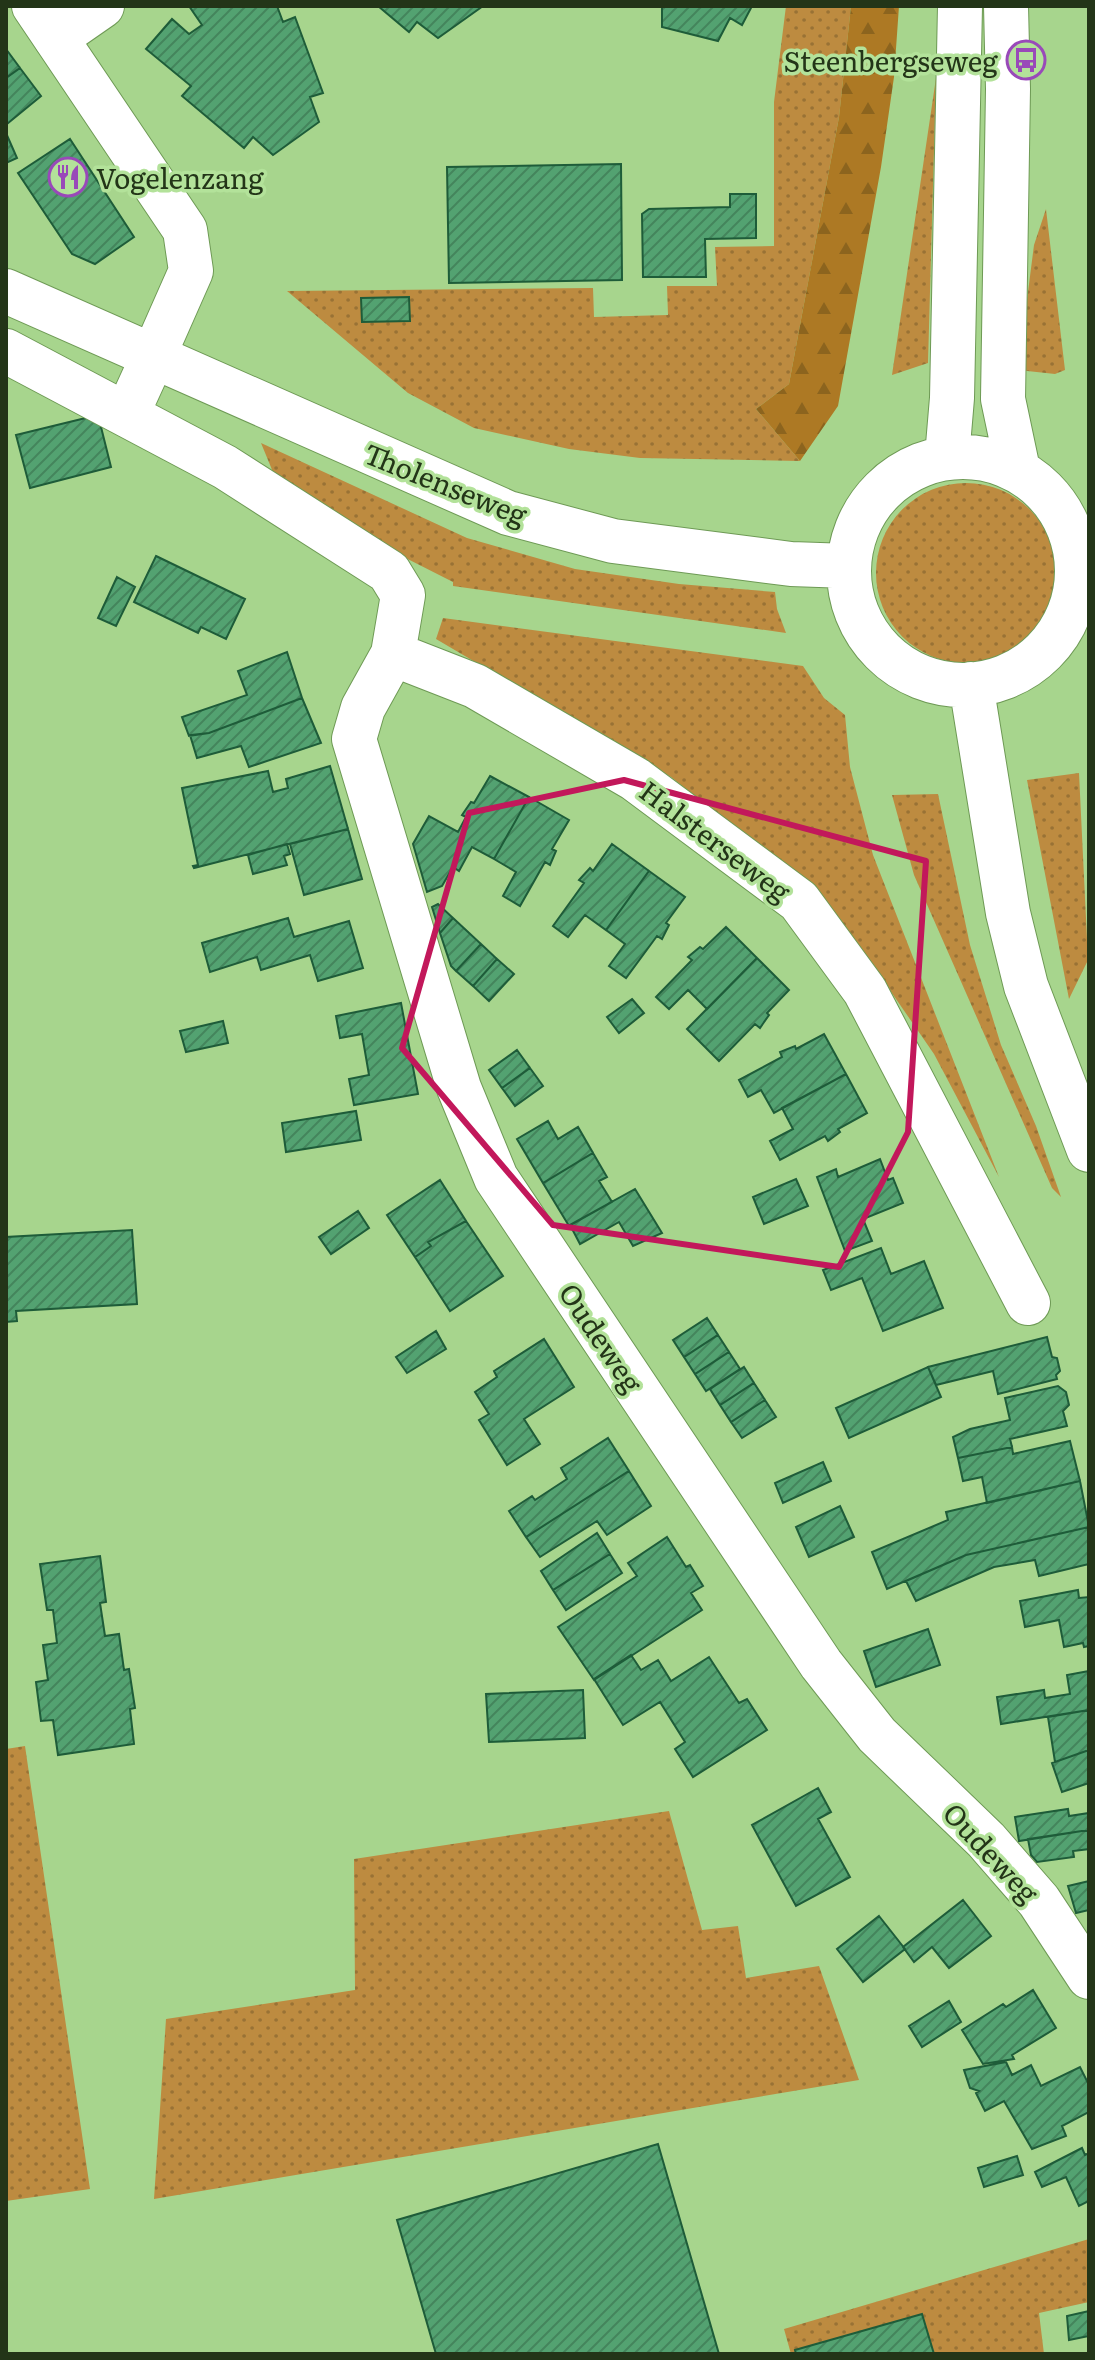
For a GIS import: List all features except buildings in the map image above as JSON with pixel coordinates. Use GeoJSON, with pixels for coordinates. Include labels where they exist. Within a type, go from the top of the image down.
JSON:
{"type":"FeatureCollection","features":[{"type":"Feature","properties":{"kind":"street"},"geometry":{"type":"LineString","coordinates":[[6,351],[127,414],[191,271],[185,230],[45,22],[102,6]]}},
{"type":"Feature","properties":{"kind":"street"},"geometry":{"type":"LineString","coordinates":[[947,457],[952,398],[960,6]]}},
{"type":"Feature","properties":{"kind":"street"},"geometry":{"type":"LineString","coordinates":[[1006,6],[1008,89],[1003,399],[1018,470]]}},
{"type":"Feature","properties":{"kind":"street","name":"Tholenseweg"},"geometry":{"type":"LineString","coordinates":[[6,291],[508,513],[613,541],[782,563],[848,566]]}},
{"type":"Feature","properties":{"kind":"street","name":"Oudeweg"},"geometry":{"type":"LineString","coordinates":[[127,414],[225,467],[389,572],[403,595],[393,654],[363,708],[354,739],[459,1088],[496,1178],[821,1664],[877,1735],[986,1840],[1039,1901],[1089,1977]]}},
{"type":"Feature","properties":{"kind":"street"},"geometry":{"type":"LineString","coordinates":[[947,457],[984,458],[1018,470],[1039,485],[1056,504],[1069,526],[1083,576],[1066,622],[1053,642],[1036,658],[1017,672],[995,681],[944,684],[917,675],[894,662],[874,642],[859,619],[851,593],[848,566],[854,535],[868,506],[889,482],[916,466],[947,457]]}},
{"type":"Feature","properties":{"kind":"street","name":"Halsterseweg"},"geometry":{"type":"LineString","coordinates":[[393,654],[475,686],[635,779],[799,901],[865,991],[1028,1303]]}},
{"type":"Feature","properties":{"kind":"street"},"geometry":{"type":"LineString","coordinates":[[971,684],[1008,913],[1026,986],[1089,1150]]}},
{"type":"Feature","properties":{"kind":"highlighted area"},"geometry":{"type":"Polygon","coordinates":[[[624,780],[926,861],[908,1132],[839,1267],[553,1225],[402,1048],[469,813],[624,780]]]}},
{"type":"Feature","properties":{"kind":"shaded area"},"geometry":{"type":"Polygon","coordinates":[[[786,6],[851,6],[839,117],[789,384],[756,409],[800,461],[640,458],[569,449],[474,428],[408,393],[287,291],[593,288],[594,317],[668,315],[667,286],[717,286],[715,247],[774,246],[774,102],[786,6]]]}},
{"type":"Feature","properties":{"kind":"shaded area"},"geometry":{"type":"Polygon","coordinates":[[[936,78],[928,363],[892,375],[936,78]]]}},
{"type":"Feature","properties":{"kind":"shaded area"},"geometry":{"type":"Polygon","coordinates":[[[1046,209],[1065,370],[1055,374],[1018,370],[1034,245],[1046,209]]]}},
{"type":"Feature","properties":{"kind":"shaded area"},"geometry":{"type":"Polygon","coordinates":[[[261,443],[467,538],[575,569],[679,584],[775,592],[777,609],[786,633],[453,586],[453,582],[307,508],[275,477],[261,443]]]}},
{"type":"Feature","properties":{"kind":"shaded area"},"geometry":{"type":"Polygon","coordinates":[[[966,483],[1000,490],[1016,498],[1029,510],[1041,523],[1049,539],[1056,573],[1049,607],[1041,623],[1029,636],[1016,648],[1000,656],[966,663],[932,656],[916,648],[903,636],[891,623],[883,607],[876,573],[883,539],[891,523],[903,510],[916,498],[932,490],[966,483]]]}},
{"type":"Feature","properties":{"kind":"shaded area"},"geometry":{"type":"Polygon","coordinates":[[[443,618],[803,666],[824,698],[845,715],[850,767],[873,855],[999,1177],[934,1054],[867,957],[783,865],[671,777],[436,639],[443,618]]]}},
{"type":"Feature","properties":{"kind":"shaded area"},"geometry":{"type":"Polygon","coordinates":[[[1079,773],[1088,960],[1069,999],[1027,780],[1079,773]]]}},
{"type":"Feature","properties":{"kind":"shaded area"},"geometry":{"type":"Polygon","coordinates":[[[938,794],[970,945],[1001,1045],[1036,1126],[1061,1197],[1052,1188],[914,875],[892,795],[938,794]]]}},
{"type":"Feature","properties":{"kind":"shaded area"},"geometry":{"type":"Polygon","coordinates":[[[25,1746],[90,2189],[6,2201],[6,1749],[25,1746]]]}},
{"type":"Feature","properties":{"kind":"shaded area"},"geometry":{"type":"Polygon","coordinates":[[[669,1811],[702,1930],[738,1926],[746,1978],[819,1966],[859,2080],[154,2199],[166,2019],[355,1990],[354,1859],[669,1811]]]}},
{"type":"Feature","properties":{"kind":"shaded area"},"geometry":{"type":"Polygon","coordinates":[[[1089,2239],[1089,2302],[1039,2313],[1044,2354],[791,2354],[784,2329],[1089,2239]]]}},
{"type":"Feature","properties":{"kind":"green space"},"geometry":{"type":"Polygon","coordinates":[[[851,6],[899,6],[894,77],[838,406],[800,461],[756,409],[789,384],[839,117],[851,6]]]}},
{"type":"Feature","properties":{"kind":"place","name":"Steenbergseweg"},"geometry":{"type":"Point","coordinates":[1026,60]}},
{"type":"Feature","properties":{"kind":"place","name":"Vogelenzang"},"geometry":{"type":"Point","coordinates":[68,177]}}]}
